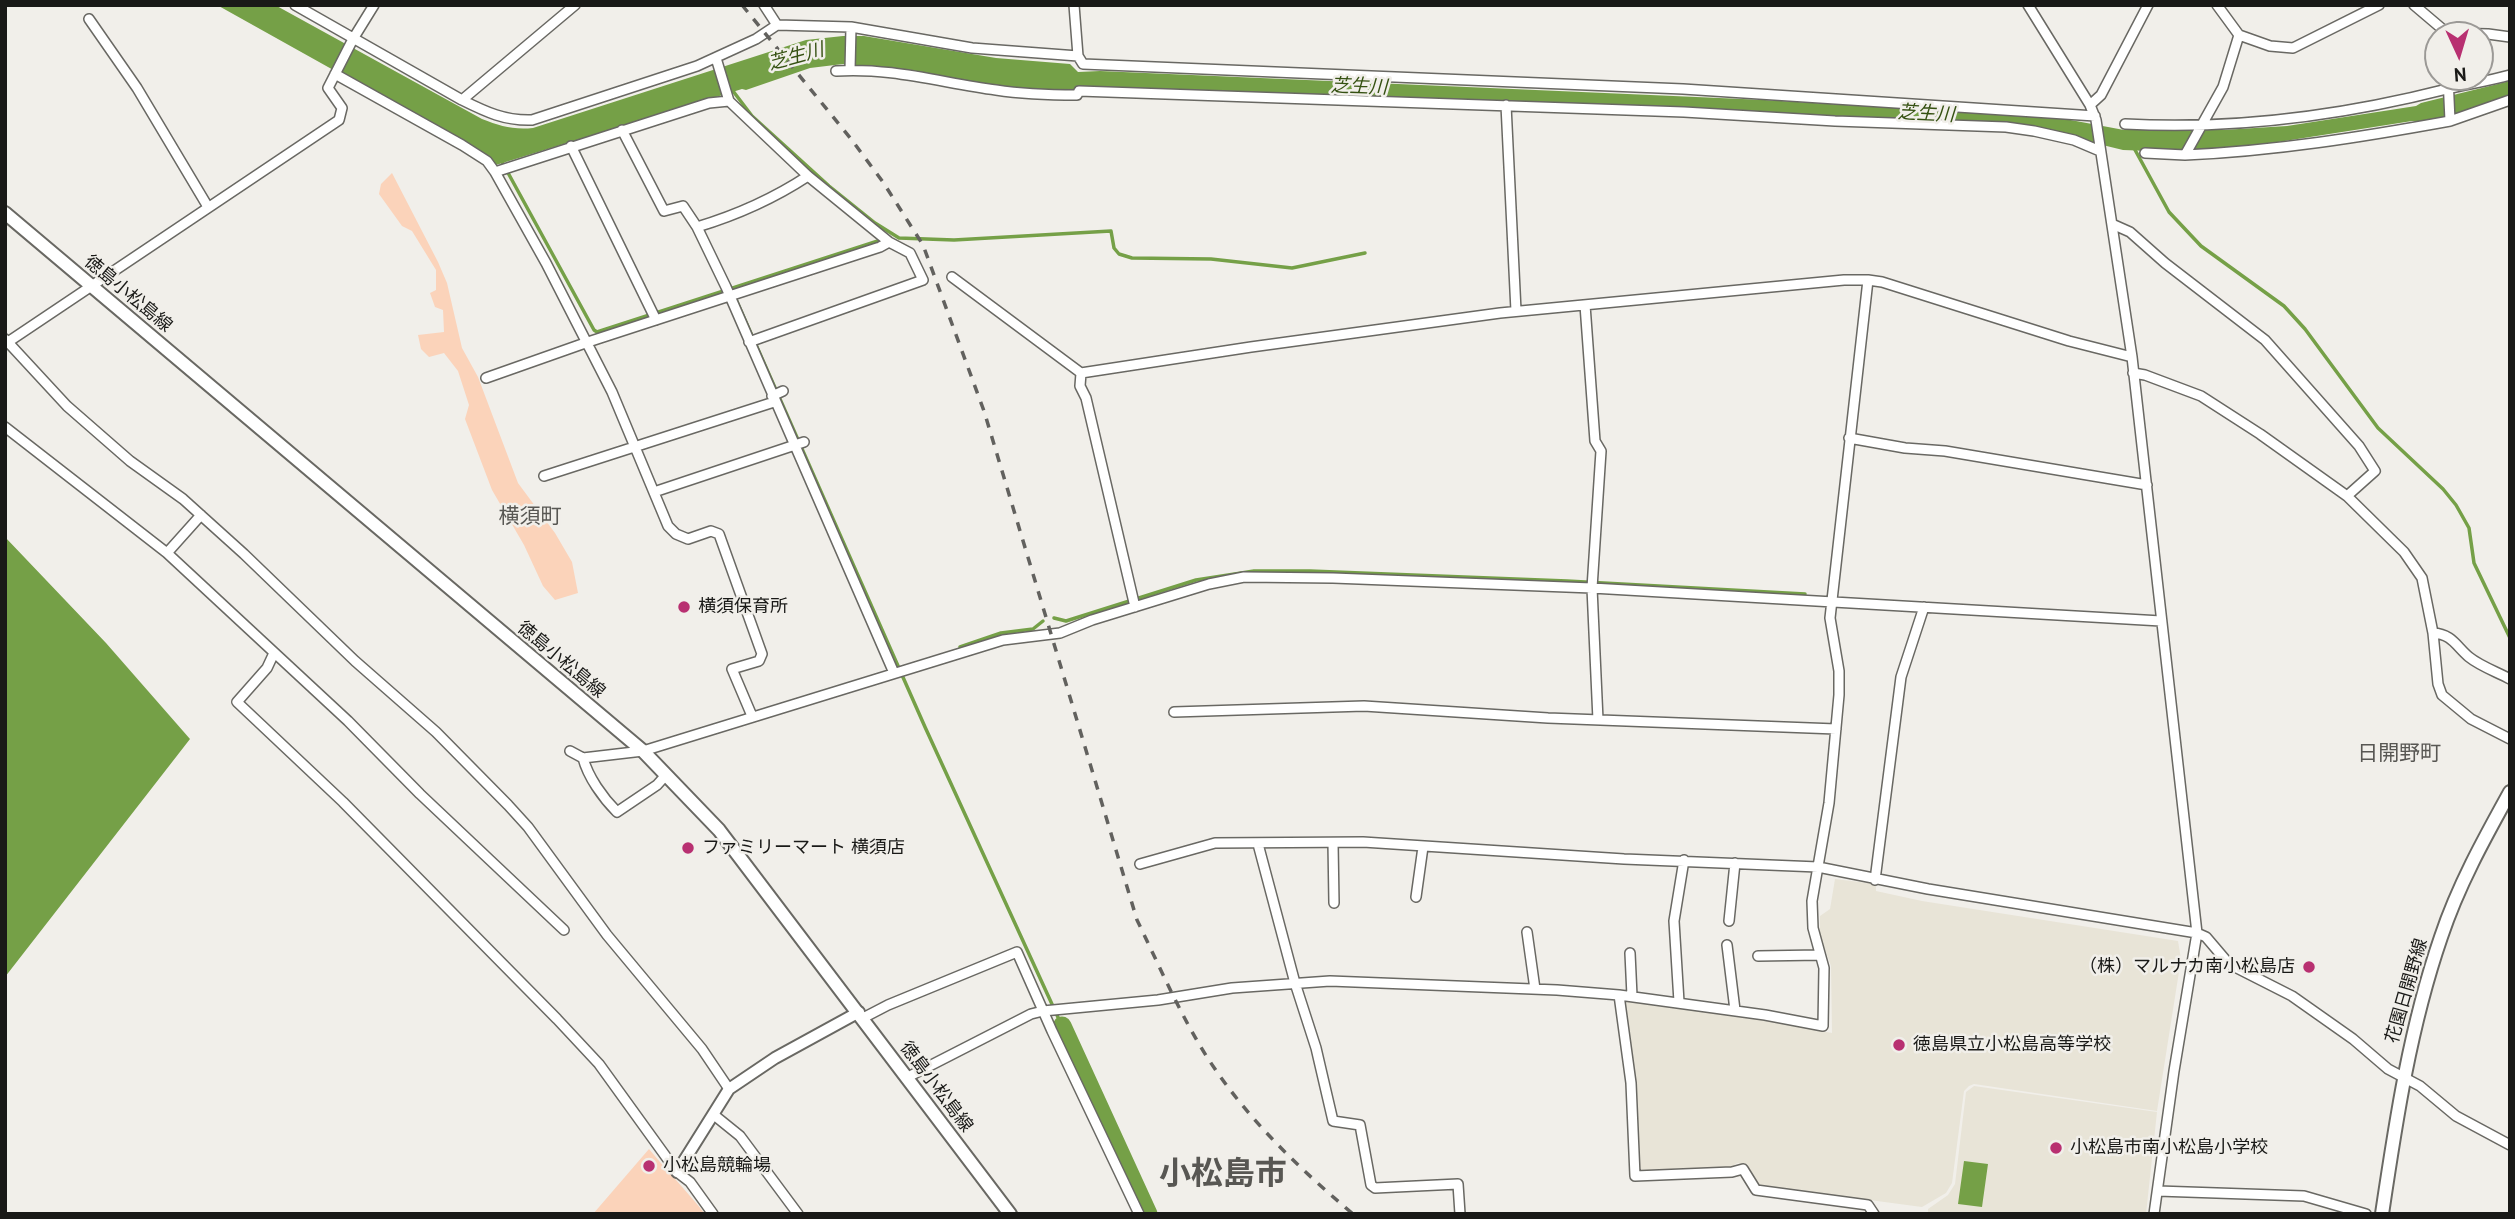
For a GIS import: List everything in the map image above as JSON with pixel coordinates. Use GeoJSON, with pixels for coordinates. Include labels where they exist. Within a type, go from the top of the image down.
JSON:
{"type":"FeatureCollection","features":[{"type":"Feature","properties":{"kind":"main road","name":"徳島小松島線"},"geometry":{"type":"LineString","coordinates":[[5,214],[643,751],[719,830],[1010,1214]]}},
{"type":"Feature","properties":{"kind":"main road","name":"花園日開野線"},"geometry":{"type":"LineString","coordinates":[[2382,1214],[2403,1078],[2417,1012],[2441,935],[2471,863],[2510,792]]}},
{"type":"Feature","properties":{"kind":"street"},"geometry":{"type":"LineString","coordinates":[[295,5],[352,41],[462,100],[513,121],[532,120],[717,60],[777,25],[852,30],[972,48],[1078,56]]}},
{"type":"Feature","properties":{"kind":"street"},"geometry":{"type":"LineString","coordinates":[[374,5],[328,88],[342,108],[340,120],[7,341],[67,406],[130,461],[183,499],[302,607],[355,661],[436,732],[528,827],[607,935],[702,1049],[729,1090]]}},
{"type":"Feature","properties":{"kind":"street"},"geometry":{"type":"LineString","coordinates":[[462,100],[575,5]]}},
{"type":"Feature","properties":{"kind":"street"},"geometry":{"type":"LineString","coordinates":[[764,5],[777,25]]}},
{"type":"Feature","properties":{"kind":"street"},"geometry":{"type":"LineString","coordinates":[[1074,5],[1078,56],[1083,64],[1683,89],[2096,118]]}},
{"type":"Feature","properties":{"kind":"street"},"geometry":{"type":"LineString","coordinates":[[2028,5],[2095,101],[2132,357],[2197,933],[2154,1214]]}},
{"type":"Feature","properties":{"kind":"street"},"geometry":{"type":"LineString","coordinates":[[2095,101],[2148,5]]}},
{"type":"Feature","properties":{"kind":"street"},"geometry":{"type":"LineString","coordinates":[[2217,5],[2239,35],[2270,46],[2293,48],[2379,5]]}},
{"type":"Feature","properties":{"kind":"street"},"geometry":{"type":"LineString","coordinates":[[2414,5],[2432,21]]}},
{"type":"Feature","properties":{"kind":"street"},"geometry":{"type":"LineString","coordinates":[[89,19],[138,88],[208,207]]}},
{"type":"Feature","properties":{"kind":"street"},"geometry":{"type":"LineString","coordinates":[[850,67],[852,30]]}},
{"type":"Feature","properties":{"kind":"street"},"geometry":{"type":"LineString","coordinates":[[2186,154],[2223,87],[2239,35]]}},
{"type":"Feature","properties":{"kind":"street"},"geometry":{"type":"LineString","coordinates":[[717,60],[728,99],[808,176],[889,242],[910,253],[923,280],[752,340]]}},
{"type":"Feature","properties":{"kind":"street"},"geometry":{"type":"LineString","coordinates":[[836,71],[850,67],[997,90],[1057,95],[1077,94],[1079,91],[1506,105],[2006,127],[2074,140],[2100,149]]}},
{"type":"Feature","properties":{"kind":"street"},"geometry":{"type":"LineString","coordinates":[[336,72],[461,145],[498,171],[588,342],[668,526],[676,534],[688,539],[711,531],[719,534],[762,654],[759,661],[732,669],[752,716]]}},
{"type":"Feature","properties":{"kind":"street"},"geometry":{"type":"LineString","coordinates":[[2125,124],[2200,126],[2285,121],[2374,107],[2449,91],[2450,119]]}},
{"type":"Feature","properties":{"kind":"street"},"geometry":{"type":"LineString","coordinates":[[498,171],[728,99]]}},
{"type":"Feature","properties":{"kind":"street"},"geometry":{"type":"LineString","coordinates":[[2145,153],[2224,153],[2354,139],[2450,119],[2510,100]]}},
{"type":"Feature","properties":{"kind":"street"},"geometry":{"type":"LineString","coordinates":[[1506,105],[1516,311]]}},
{"type":"Feature","properties":{"kind":"street"},"geometry":{"type":"LineString","coordinates":[[622,130],[664,211],[683,206],[697,227],[752,340],[899,672]]}},
{"type":"Feature","properties":{"kind":"street"},"geometry":{"type":"LineString","coordinates":[[572,146],[654,316]]}},
{"type":"Feature","properties":{"kind":"street"},"geometry":{"type":"LineString","coordinates":[[697,227],[738,214],[784,192],[808,176]]}},
{"type":"Feature","properties":{"kind":"street"},"geometry":{"type":"LineString","coordinates":[[2112,224],[2130,232],[2165,263],[2265,340],[2360,446],[2375,471],[2347,496]]}},
{"type":"Feature","properties":{"kind":"street"},"geometry":{"type":"LineString","coordinates":[[486,378],[654,316],[889,242]]}},
{"type":"Feature","properties":{"kind":"street"},"geometry":{"type":"LineString","coordinates":[[951,277],[1081,373],[1516,311],[1694,292],[1868,279],[2069,341],[2132,357]]}},
{"type":"Feature","properties":{"kind":"street"},"geometry":{"type":"LineString","coordinates":[[906,1078],[1031,1014],[1295,983],[1331,981],[1535,989],[1632,996],[1735,1010],[1823,1026],[1824,968],[1813,928],[1812,901],[1829,803],[1836,729],[1839,671],[1830,618],[1868,279]]}},
{"type":"Feature","properties":{"kind":"street"},"geometry":{"type":"LineString","coordinates":[[1585,305],[1595,441],[1601,452],[1592,584],[1598,720]]}},
{"type":"Feature","properties":{"kind":"street"},"geometry":{"type":"LineString","coordinates":[[1081,373],[1080,386],[1086,398],[1134,603]]}},
{"type":"Feature","properties":{"kind":"street"},"geometry":{"type":"LineString","coordinates":[[2133,373],[2145,374],[2202,396],[2347,496],[2404,552],[2423,578],[2433,633],[2438,684],[2442,695],[2471,719],[2510,739]]}},
{"type":"Feature","properties":{"kind":"street"},"geometry":{"type":"LineString","coordinates":[[544,476],[776,396]]}},
{"type":"Feature","properties":{"kind":"street"},"geometry":{"type":"LineString","coordinates":[[5,427],[167,553],[348,721],[564,930]]}},
{"type":"Feature","properties":{"kind":"street"},"geometry":{"type":"LineString","coordinates":[[1849,438],[2147,485]]}},
{"type":"Feature","properties":{"kind":"street"},"geometry":{"type":"LineString","coordinates":[[654,492],[798,444]]}},
{"type":"Feature","properties":{"kind":"street"},"geometry":{"type":"LineString","coordinates":[[167,553],[201,515]]}},
{"type":"Feature","properties":{"kind":"street"},"geometry":{"type":"LineString","coordinates":[[569,751],[583,758],[643,751],[1003,640],[1060,633],[1134,603],[1244,577],[1592,584],[2161,621]]}},
{"type":"Feature","properties":{"kind":"street"},"geometry":{"type":"LineString","coordinates":[[1875,880],[1901,677],[1924,607]]}},
{"type":"Feature","properties":{"kind":"street"},"geometry":{"type":"LineString","coordinates":[[2433,633],[2456,641],[2469,657],[2510,679]]}},
{"type":"Feature","properties":{"kind":"street"},"geometry":{"type":"LineString","coordinates":[[274,653],[267,668],[237,702],[343,802],[599,1064],[677,1172],[690,1182],[713,1214]]}},
{"type":"Feature","properties":{"kind":"street"},"geometry":{"type":"LineString","coordinates":[[1174,712],[1364,706],[1598,720],[1836,729]]}},
{"type":"Feature","properties":{"kind":"street"},"geometry":{"type":"LineString","coordinates":[[583,758],[609,804],[617,812],[657,785],[666,775]]}},
{"type":"Feature","properties":{"kind":"street"},"geometry":{"type":"LineString","coordinates":[[1140,863],[1215,843],[1333,843],[1818,867],[1875,880],[2197,933],[2206,937],[2229,964],[2292,996],[2403,1078],[2420,1086],[2456,1116],[2510,1145]]}},
{"type":"Feature","properties":{"kind":"street"},"geometry":{"type":"LineString","coordinates":[[1333,843],[1334,903]]}},
{"type":"Feature","properties":{"kind":"street"},"geometry":{"type":"LineString","coordinates":[[1258,844],[1295,983],[1316,1048],[1333,1121],[1360,1125],[1371,1185],[1381,1190],[1458,1184],[1460,1214]]}},
{"type":"Feature","properties":{"kind":"street"},"geometry":{"type":"LineString","coordinates":[[1416,897],[1423,847]]}},
{"type":"Feature","properties":{"kind":"street"},"geometry":{"type":"LineString","coordinates":[[1679,1002],[1674,920],[1684,860]]}},
{"type":"Feature","properties":{"kind":"street"},"geometry":{"type":"LineString","coordinates":[[1729,921],[1735,863]]}},
{"type":"Feature","properties":{"kind":"street"},"geometry":{"type":"LineString","coordinates":[[1527,932],[1535,989]]}},
{"type":"Feature","properties":{"kind":"street"},"geometry":{"type":"LineString","coordinates":[[1727,945],[1735,1010]]}},
{"type":"Feature","properties":{"kind":"street"},"geometry":{"type":"LineString","coordinates":[[677,1172],[729,1090],[775,1058],[861,1015],[1017,952],[1139,1214]]}},
{"type":"Feature","properties":{"kind":"street"},"geometry":{"type":"LineString","coordinates":[[1630,953],[1632,996]]}},
{"type":"Feature","properties":{"kind":"street"},"geometry":{"type":"LineString","coordinates":[[1758,956],[1820,955]]}},
{"type":"Feature","properties":{"kind":"street"},"geometry":{"type":"LineString","coordinates":[[1619,995],[1631,1083],[1635,1176],[1732,1172],[1743,1169],[1756,1190],[1868,1205],[1874,1214]]}},
{"type":"Feature","properties":{"kind":"street"},"geometry":{"type":"LineString","coordinates":[[714,1115],[740,1136],[798,1214]]}},
{"type":"Feature","properties":{"kind":"street"},"geometry":{"type":"LineString","coordinates":[[2158,1191],[2304,1196],[2367,1214]]}},
{"type":"Feature","properties":{"kind":"shaded area"},"geometry":{"type":"Polygon","coordinates":[[[392,173],[447,283],[462,348],[478,377],[518,483],[555,533],[572,562],[578,593],[555,600],[543,586],[524,545],[492,490],[465,419],[469,405],[458,371],[444,353],[429,357],[421,349],[418,335],[444,332],[443,310],[435,307],[430,293],[436,290],[436,270],[412,231],[402,226],[379,194],[381,184],[392,173]]]}},
{"type":"Feature","properties":{"kind":"shaded area","name":"徳島県立小松島高等学校"},"geometry":{"type":"Polygon","coordinates":[[[1835,879],[1876,884],[1876,891],[1922,901],[2178,941],[2181,959],[2157,1111],[1974,1084],[1969,1086],[1964,1091],[1952,1183],[1946,1193],[1922,1207],[1757,1185],[1748,1165],[1737,1163],[1732,1167],[1639,1171],[1635,1083],[1625,1001],[1754,1018],[1832,1033],[1831,966],[1820,936],[1820,916],[1830,909],[1835,879]]]}},
{"type":"Feature","properties":{"kind":"shaded area","name":"小松島市南小松島小学校"},"geometry":{"type":"Polygon","coordinates":[[[1974,1086],[2157,1112],[2146,1214],[1928,1214],[1928,1209],[1948,1195],[1955,1184],[1966,1092],[1974,1086]]]}},
{"type":"Feature","properties":{"kind":"shaded area","name":"小松島競輪場"},"geometry":{"type":"Polygon","coordinates":[[[649,1149],[705,1214],[593,1214],[649,1149]]]}},
{"type":"Feature","properties":{"kind":"water","name":"芝生川"},"geometry":{"type":"Polygon","coordinates":[[[217,5],[275,5],[482,119],[519,128],[533,128],[806,40],[843,36],[864,36],[996,58],[1070,64],[1078,72],[1765,100],[2060,118],[2124,130],[2223,130],[2287,126],[2416,106],[2470,91],[2494,91],[2494,85],[2510,81],[2510,97],[2429,123],[2412,121],[2240,148],[2177,152],[2123,150],[2082,140],[1978,123],[1508,102],[1075,92],[994,86],[843,64],[810,68],[746,90],[742,89],[496,165],[473,148],[217,5]]]}},
{"type":"Feature","properties":{"kind":"water"},"geometry":{"type":"Polygon","coordinates":[[[5,537],[106,643],[190,739],[5,977],[5,537]]]}},
{"type":"Feature","properties":{"kind":"water"},"geometry":{"type":"Polygon","coordinates":[[[1964,1161],[1988,1164],[1982,1207],[1958,1204],[1964,1161]]]}},
{"type":"Feature","properties":{"kind":"waterway"},"geometry":{"type":"LineString","coordinates":[[733,91],[752,116],[829,186],[875,223],[899,238],[954,240],[1111,231],[1114,248],[1119,254],[1132,258],[1211,259],[1292,268],[1365,253]]}},
{"type":"Feature","properties":{"kind":"waterway"},"geometry":{"type":"LineString","coordinates":[[2134,148],[2169,212],[2201,246],[2284,306],[2305,329],[2378,428],[2443,489],[2456,505],[2469,528],[2474,563],[2510,638]]}},
{"type":"Feature","properties":{"kind":"waterway"},"geometry":{"type":"LineString","coordinates":[[501,160],[597,332],[884,239]]}},
{"type":"Feature","properties":{"kind":"waterway"},"geometry":{"type":"LineString","coordinates":[[734,295],[925,727],[1062,1026]]}},
{"type":"Feature","properties":{"kind":"waterway"},"geometry":{"type":"LineString","coordinates":[[1054,618],[1066,621],[1196,580],[1254,571],[1567,581],[1805,594]]}},
{"type":"Feature","properties":{"kind":"waterway"},"geometry":{"type":"LineString","coordinates":[[960,647],[1001,633],[1033,629],[1043,621]]}},
{"type":"Feature","properties":{"kind":"waterway"},"geometry":{"type":"LineString","coordinates":[[1062,1026],[1148,1214]]}},
{"type":"Feature","properties":{"kind":"railway"},"geometry":{"type":"LineString","coordinates":[[742,5],[851,139],[883,182],[923,245],[984,411],[1137,920],[1175,998],[1199,1044],[1231,1092],[1289,1156],[1353,1214]]}},
{"type":"Feature","properties":{"kind":"place","name":"横須保育所"},"geometry":{"type":"Point","coordinates":[684,607]}},
{"type":"Feature","properties":{"kind":"place","name":"ファミリーマート 横須店"},"geometry":{"type":"Point","coordinates":[688,848]}},
{"type":"Feature","properties":{"kind":"place","name":"（株）マルナカ南小松島店"},"geometry":{"type":"Point","coordinates":[2309,967]}},
{"type":"Feature","properties":{"kind":"place","name":"徳島県立小松島高等学校"},"geometry":{"type":"Point","coordinates":[1899,1045]}},
{"type":"Feature","properties":{"kind":"place","name":"小松島市南小松島小学校"},"geometry":{"type":"Point","coordinates":[2056,1148]}},
{"type":"Feature","properties":{"kind":"place","name":"小松島競輪場"},"geometry":{"type":"Point","coordinates":[649,1166]}},
{"type":"Feature","properties":{"kind":"district","name":"横須町"},"geometry":{"type":"Point","coordinates":[530,517]}},
{"type":"Feature","properties":{"kind":"district","name":"日開野町"},"geometry":{"type":"Point","coordinates":[2399,754]}},
{"type":"Feature","properties":{"kind":"district","name":"小松島市"},"geometry":{"type":"Point","coordinates":[1223,1175]}}]}
